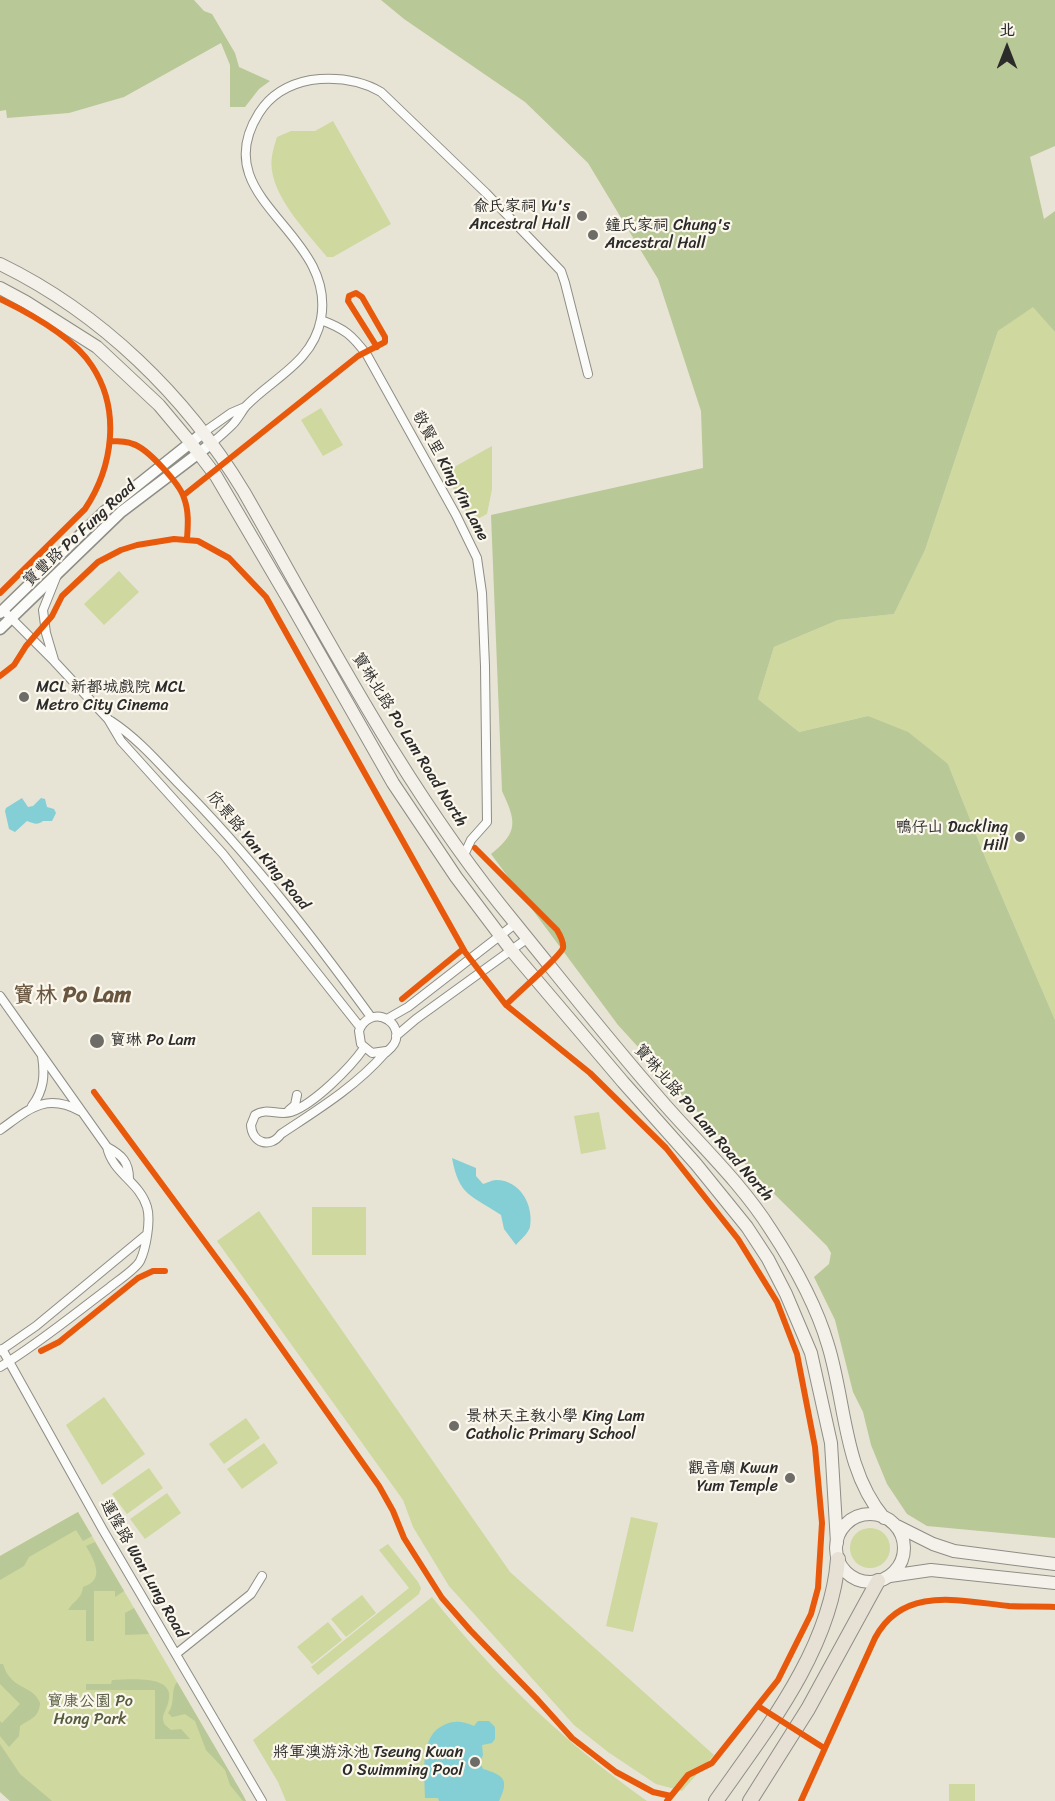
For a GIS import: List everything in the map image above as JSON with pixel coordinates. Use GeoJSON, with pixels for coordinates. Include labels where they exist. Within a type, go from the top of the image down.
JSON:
{"type":"FeatureCollection","features":[{"type":"Feature","properties":{"kind":"main road","name":"寶琳北路 Po Lam Road North"},"geometry":{"type":"LineString","coordinates":[[0,264],[54,294],[118,342],[204,432],[244,492],[380,729],[414,784],[464,855],[515,924],[633,1068],[716,1159],[772,1231],[803,1284],[828,1346],[857,1472],[868,1496],[889,1521]]}},
{"type":"Feature","properties":{"kind":"main road","name":"寶琳北路 Po Lam Road North"},"geometry":{"type":"LineString","coordinates":[[0,288],[97,347],[159,405],[190,442],[216,476],[393,783],[456,877],[511,950],[696,1164],[747,1227],[768,1259],[799,1320],[811,1353],[831,1443],[837,1543]]}},
{"type":"Feature","properties":{"kind":"main road"},"geometry":{"type":"LineString","coordinates":[[716,1801],[765,1732],[792,1689],[829,1611],[836,1582],[837,1543],[842,1530],[855,1518],[873,1515],[933,1544],[954,1551],[1055,1564]]}},
{"type":"Feature","properties":{"kind":"main road"},"geometry":{"type":"LineString","coordinates":[[750,1801],[808,1709],[883,1579],[897,1569],[904,1554],[902,1536],[889,1521]]}},
{"type":"Feature","properties":{"kind":"main road"},"geometry":{"type":"LineString","coordinates":[[838,1559],[843,1568],[858,1580],[883,1579],[931,1570],[1055,1583]]}},
{"type":"Feature","properties":{"kind":"street"},"geometry":{"type":"LineString","coordinates":[[212,443],[234,423],[245,407],[301,359],[313,340],[321,320],[321,292],[314,267],[303,249],[255,189],[248,171],[246,144],[256,118],[270,100],[277,93],[304,81],[348,80],[371,86],[390,99],[486,193],[561,272],[588,374]]}},
{"type":"Feature","properties":{"kind":"street","name":"敬賢里 King Yin Lane"},"geometry":{"type":"LineString","coordinates":[[321,320],[343,328],[355,338],[368,357],[456,514],[477,558],[482,593],[485,666],[487,822],[471,840],[464,855]]}},
{"type":"Feature","properties":{"kind":"street"},"geometry":{"type":"LineString","coordinates":[[204,432],[231,413],[245,407]]}},
{"type":"Feature","properties":{"kind":"street","name":"寶豐路 Po Fung Road"},"geometry":{"type":"LineString","coordinates":[[2,611],[105,511],[204,432]]}},
{"type":"Feature","properties":{"kind":"street","name":"寶豐路 Po Fung Road"},"geometry":{"type":"LineString","coordinates":[[0,629],[120,512],[212,443]]}},
{"type":"Feature","properties":{"kind":"street","name":"欣景路 Yan King Road"},"geometry":{"type":"LineString","coordinates":[[54,661],[46,633],[43,610],[57,575]]}},
{"type":"Feature","properties":{"kind":"street","name":"欣景路 Yan King Road"},"geometry":{"type":"LineString","coordinates":[[2,611],[12,618],[108,719],[122,741],[251,886],[360,1027]]}},
{"type":"Feature","properties":{"kind":"street","name":"欣景路 Yan King Road"},"geometry":{"type":"LineString","coordinates":[[108,719],[130,733],[231,839],[314,941],[371,1017]]}},
{"type":"Feature","properties":{"kind":"street"},"geometry":{"type":"LineString","coordinates":[[387,1019],[408,1007],[515,924]]}},
{"type":"Feature","properties":{"kind":"street"},"geometry":{"type":"LineString","coordinates":[[396,1036],[528,938]]}},
{"type":"Feature","properties":{"kind":"street"},"geometry":{"type":"LineString","coordinates":[[0,996],[107,1147],[118,1153],[129,1168],[129,1179],[148,1208],[149,1216],[140,1263],[43,1338],[0,1367]]}},
{"type":"Feature","properties":{"kind":"street"},"geometry":{"type":"LineString","coordinates":[[364,1048],[342,1074],[300,1107],[284,1113],[267,1111],[255,1115],[250,1125],[254,1137],[263,1143],[277,1140],[281,1134],[361,1078],[394,1044],[396,1036],[394,1026],[387,1019],[371,1017],[360,1027],[359,1040],[364,1048],[372,1053],[386,1052]]}},
{"type":"Feature","properties":{"kind":"street"},"geometry":{"type":"LineString","coordinates":[[29,1109],[42,1085],[44,1068],[41,1053]]}},
{"type":"Feature","properties":{"kind":"street"},"geometry":{"type":"LineString","coordinates":[[284,1113],[295,1105],[297,1095]]}},
{"type":"Feature","properties":{"kind":"street"},"geometry":{"type":"LineString","coordinates":[[0,1130],[29,1109],[43,1103],[58,1102],[83,1112]]}},
{"type":"Feature","properties":{"kind":"street"},"geometry":{"type":"LineString","coordinates":[[1,1350],[36,1326],[147,1235]]}},
{"type":"Feature","properties":{"kind":"street","name":"運隆路 Wan Lung Road"},"geometry":{"type":"LineString","coordinates":[[1,1350],[103,1530],[262,1801]]}},
{"type":"Feature","properties":{"kind":"street"},"geometry":{"type":"LineString","coordinates":[[176,1654],[251,1594],[262,1576]]}},
{"type":"Feature","properties":{"kind":"green space"},"geometry":{"type":"Polygon","coordinates":[[[0,0],[194,0],[204,11],[212,14],[235,53],[239,67],[270,81],[259,89],[245,107],[230,107],[230,65],[221,43],[124,97],[69,113],[7,118],[6,110],[0,111],[0,0]]]}},
{"type":"Feature","properties":{"kind":"green space"},"geometry":{"type":"Polygon","coordinates":[[[381,0],[1055,0],[1055,146],[1030,157],[1044,219],[1055,211],[1055,332],[1033,307],[998,331],[925,550],[894,614],[838,620],[774,647],[758,699],[799,732],[868,716],[908,732],[948,764],[987,862],[1055,1020],[1055,1538],[927,1526],[907,1514],[887,1484],[871,1445],[863,1412],[853,1392],[835,1320],[814,1277],[829,1264],[831,1253],[827,1246],[755,1175],[618,1025],[491,854],[506,839],[512,826],[512,818],[502,791],[491,515],[703,468],[701,411],[658,279],[588,163],[525,102],[404,19],[381,0]]]}},
{"type":"Feature","properties":{"kind":"green space"},"geometry":{"type":"Polygon","coordinates":[[[333,121],[391,224],[333,257],[327,257],[289,210],[281,196],[275,183],[272,156],[277,137],[291,131],[315,131],[333,121]]]}},
{"type":"Feature","properties":{"kind":"green space"},"geometry":{"type":"Polygon","coordinates":[[[1033,306],[1055,332],[1055,1020],[987,862],[948,764],[868,716],[799,732],[758,699],[774,647],[838,620],[894,614],[925,550],[998,331],[1033,306]]]}},
{"type":"Feature","properties":{"kind":"green space"},"geometry":{"type":"Polygon","coordinates":[[[321,408],[343,445],[323,456],[301,420],[321,408]]]}},
{"type":"Feature","properties":{"kind":"green space"},"geometry":{"type":"Polygon","coordinates":[[[492,446],[492,489],[487,514],[472,522],[449,481],[447,471],[492,446]]]}},
{"type":"Feature","properties":{"kind":"green space"},"geometry":{"type":"Polygon","coordinates":[[[119,571],[139,592],[104,625],[84,604],[119,571]]]}},
{"type":"Feature","properties":{"kind":"green space"},"geometry":{"type":"Polygon","coordinates":[[[599,1112],[606,1149],[581,1154],[574,1116],[599,1112]]]}},
{"type":"Feature","properties":{"kind":"green space"},"geometry":{"type":"Polygon","coordinates":[[[312,1207],[366,1207],[366,1255],[312,1255],[312,1207]]]}},
{"type":"Feature","properties":{"kind":"green space"},"geometry":{"type":"Polygon","coordinates":[[[259,1211],[510,1572],[714,1755],[682,1791],[656,1784],[608,1752],[574,1725],[449,1586],[413,1527],[403,1500],[217,1241],[259,1211]]]}},
{"type":"Feature","properties":{"kind":"green space"},"geometry":{"type":"Polygon","coordinates":[[[104,1397],[145,1454],[102,1485],[66,1425],[104,1397]]]}},
{"type":"Feature","properties":{"kind":"green space"},"geometry":{"type":"Polygon","coordinates":[[[246,1418],[260,1438],[224,1464],[209,1444],[246,1418]]]}},
{"type":"Feature","properties":{"kind":"green space"},"geometry":{"type":"Polygon","coordinates":[[[264,1443],[278,1463],[242,1489],[227,1469],[264,1443]]]}},
{"type":"Feature","properties":{"kind":"green space"},"geometry":{"type":"Polygon","coordinates":[[[149,1468],[163,1488],[127,1514],[112,1494],[149,1468]]]}},
{"type":"Feature","properties":{"kind":"green space"},"geometry":{"type":"Polygon","coordinates":[[[167,1493],[181,1513],[145,1539],[130,1519],[167,1493]]]}},
{"type":"Feature","properties":{"kind":"green space","name":"寶康公園 Po Hong Park"},"geometry":{"type":"Polygon","coordinates":[[[78,1512],[246,1801],[10,1801],[0,1792],[0,1556],[78,1512]]]}},
{"type":"Feature","properties":{"kind":"green space"},"geometry":{"type":"Polygon","coordinates":[[[78,1512],[92,1536],[83,1541],[76,1530],[29,1557],[24,1566],[0,1580],[0,1556],[78,1512]]]}},
{"type":"Feature","properties":{"kind":"green space"},"geometry":{"type":"Polygon","coordinates":[[[631,1517],[658,1523],[633,1632],[606,1626],[631,1517]]]}},
{"type":"Feature","properties":{"kind":"green space"},"geometry":{"type":"Polygon","coordinates":[[[870,1528],[878,1529],[884,1534],[889,1540],[889,1556],[884,1562],[878,1567],[870,1568],[862,1567],[856,1562],[851,1556],[850,1548],[851,1540],[856,1534],[862,1529],[870,1528]]]}},
{"type":"Feature","properties":{"kind":"green space"},"geometry":{"type":"Polygon","coordinates":[[[95,1542],[124,1591],[115,1597],[115,1591],[94,1591],[94,1641],[86,1641],[86,1610],[68,1610],[79,1597],[83,1587],[90,1584],[96,1575],[95,1563],[86,1546],[95,1542]]]}},
{"type":"Feature","properties":{"kind":"green space"},"geometry":{"type":"Polygon","coordinates":[[[388,1544],[418,1582],[421,1588],[419,1594],[318,1675],[311,1667],[409,1588],[379,1550],[388,1544]]]}},
{"type":"Feature","properties":{"kind":"green space"},"geometry":{"type":"Polygon","coordinates":[[[362,1595],[376,1613],[346,1637],[331,1619],[362,1595]]]}},
{"type":"Feature","properties":{"kind":"green space"},"geometry":{"type":"Polygon","coordinates":[[[432,1597],[481,1654],[532,1707],[588,1756],[647,1801],[286,1801],[278,1782],[253,1740],[432,1597]]]}},
{"type":"Feature","properties":{"kind":"green space"},"geometry":{"type":"Polygon","coordinates":[[[134,1608],[149,1634],[125,1635],[125,1613],[134,1608]]]}},
{"type":"Feature","properties":{"kind":"green space"},"geometry":{"type":"Polygon","coordinates":[[[328,1622],[342,1640],[312,1664],[297,1647],[328,1622]]]}},
{"type":"Feature","properties":{"kind":"green space"},"geometry":{"type":"Polygon","coordinates":[[[0,1664],[3,1664],[11,1679],[37,1697],[40,1703],[36,1715],[20,1726],[19,1736],[9,1747],[0,1736],[0,1721],[2,1723],[20,1704],[0,1684],[0,1664]]]}},
{"type":"Feature","properties":{"kind":"green space"},"geometry":{"type":"Polygon","coordinates":[[[112,1680],[149,1680],[166,1687],[169,1693],[163,1716],[165,1725],[171,1730],[181,1729],[190,1739],[155,1739],[155,1690],[86,1690],[86,1684],[111,1684],[112,1680]]]}},
{"type":"Feature","properties":{"kind":"green space"},"geometry":{"type":"Polygon","coordinates":[[[177,1682],[246,1801],[243,1801],[230,1785],[225,1770],[206,1750],[195,1721],[185,1714],[172,1717],[168,1713],[177,1682]]]}},
{"type":"Feature","properties":{"kind":"green space"},"geometry":{"type":"Polygon","coordinates":[[[0,1744],[20,1774],[52,1801],[10,1801],[0,1792],[0,1744]]]}},
{"type":"Feature","properties":{"kind":"green space"},"geometry":{"type":"Polygon","coordinates":[[[949,1784],[975,1784],[975,1801],[949,1801],[949,1784]]]}},
{"type":"Feature","properties":{"kind":"water"},"geometry":{"type":"Polygon","coordinates":[[[22,798],[28,807],[33,806],[41,798],[45,799],[47,807],[54,809],[56,813],[52,821],[37,824],[27,821],[15,832],[9,829],[6,808],[22,798]]]}},
{"type":"Feature","properties":{"kind":"water"},"geometry":{"type":"Polygon","coordinates":[[[452,1158],[476,1168],[476,1176],[483,1184],[494,1180],[505,1181],[524,1195],[530,1210],[530,1227],[516,1245],[504,1229],[501,1215],[468,1194],[463,1188],[452,1158]]]}},
{"type":"Feature","properties":{"kind":"water"},"geometry":{"type":"Polygon","coordinates":[[[478,1721],[489,1721],[495,1727],[495,1739],[492,1743],[482,1745],[483,1755],[480,1762],[483,1769],[503,1779],[504,1788],[499,1801],[439,1801],[438,1798],[425,1798],[425,1756],[431,1737],[437,1729],[446,1724],[460,1722],[474,1726],[478,1721]]]}},
{"type":"Feature","properties":{"kind":"cycle path"},"geometry":{"type":"LineString","coordinates":[[184,495],[358,356],[385,342],[385,337],[362,297],[356,293],[349,296],[348,301],[377,347]]}},
{"type":"Feature","properties":{"kind":"cycle path"},"geometry":{"type":"LineString","coordinates":[[0,299],[50,327],[84,356],[101,383],[110,420],[110,438],[102,475],[85,509],[0,593]]}},
{"type":"Feature","properties":{"kind":"cycle path"},"geometry":{"type":"LineString","coordinates":[[110,441],[128,442],[139,447],[170,476],[186,503],[187,539]]}},
{"type":"Feature","properties":{"kind":"cycle path"},"geometry":{"type":"LineString","coordinates":[[0,676],[14,665],[26,646],[52,616],[62,596],[98,562],[121,550],[174,539],[198,541],[229,558],[266,597],[465,952],[506,1005],[590,1073],[666,1148],[738,1239],[777,1302],[797,1354],[815,1447],[822,1523],[818,1588],[811,1614],[778,1680],[712,1763],[688,1775],[667,1801]]}},
{"type":"Feature","properties":{"kind":"cycle path"},"geometry":{"type":"LineString","coordinates":[[475,848],[557,930],[563,943],[560,953],[506,1005]]}},
{"type":"Feature","properties":{"kind":"cycle path"},"geometry":{"type":"LineString","coordinates":[[402,999],[463,949]]}},
{"type":"Feature","properties":{"kind":"cycle path"},"geometry":{"type":"LineString","coordinates":[[94,1092],[246,1298],[379,1486],[404,1538],[442,1598],[572,1738],[616,1772],[653,1792],[671,1796]]}},
{"type":"Feature","properties":{"kind":"cycle path"},"geometry":{"type":"LineString","coordinates":[[41,1351],[59,1342],[138,1278],[153,1271],[165,1271]]}},
{"type":"Feature","properties":{"kind":"cycle path"},"geometry":{"type":"LineString","coordinates":[[801,1801],[875,1638],[887,1621],[901,1610],[917,1603],[934,1600],[1055,1607]]}},
{"type":"Feature","properties":{"kind":"cycle path"},"geometry":{"type":"LineString","coordinates":[[758,1706],[824,1748]]}},
{"type":"Feature","properties":{"kind":"place","name":"俞氏家祠 Yu's Ancestral Hall"},"geometry":{"type":"Point","coordinates":[582,216]}},
{"type":"Feature","properties":{"kind":"place","name":"鐘氏家祠 Chung's Ancestral Hall"},"geometry":{"type":"Point","coordinates":[593,235]}},
{"type":"Feature","properties":{"kind":"place","name":"MCL 新都城戲院 MCL Metro City Cinema"},"geometry":{"type":"Point","coordinates":[24,697]}},
{"type":"Feature","properties":{"kind":"place","name":"鴨仔山 Duckling Hill"},"geometry":{"type":"Point","coordinates":[1020,837]}},
{"type":"Feature","properties":{"kind":"place","name":"寶琳 Po Lam"},"geometry":{"type":"Point","coordinates":[97,1041]}},
{"type":"Feature","properties":{"kind":"place","name":"景林天主教小學 King Lam Catholic Primary School"},"geometry":{"type":"Point","coordinates":[454,1426]}},
{"type":"Feature","properties":{"kind":"place","name":"觀音廟 Kwun Yum Temple"},"geometry":{"type":"Point","coordinates":[790,1478]}},
{"type":"Feature","properties":{"kind":"place","name":"將軍澳游泳池 Tseung Kwan O Swimming Pool"},"geometry":{"type":"Point","coordinates":[475,1762]}},
{"type":"Feature","properties":{"kind":"district","name":"寶林 Po Lam"},"geometry":{"type":"Point","coordinates":[72,996]}}]}
